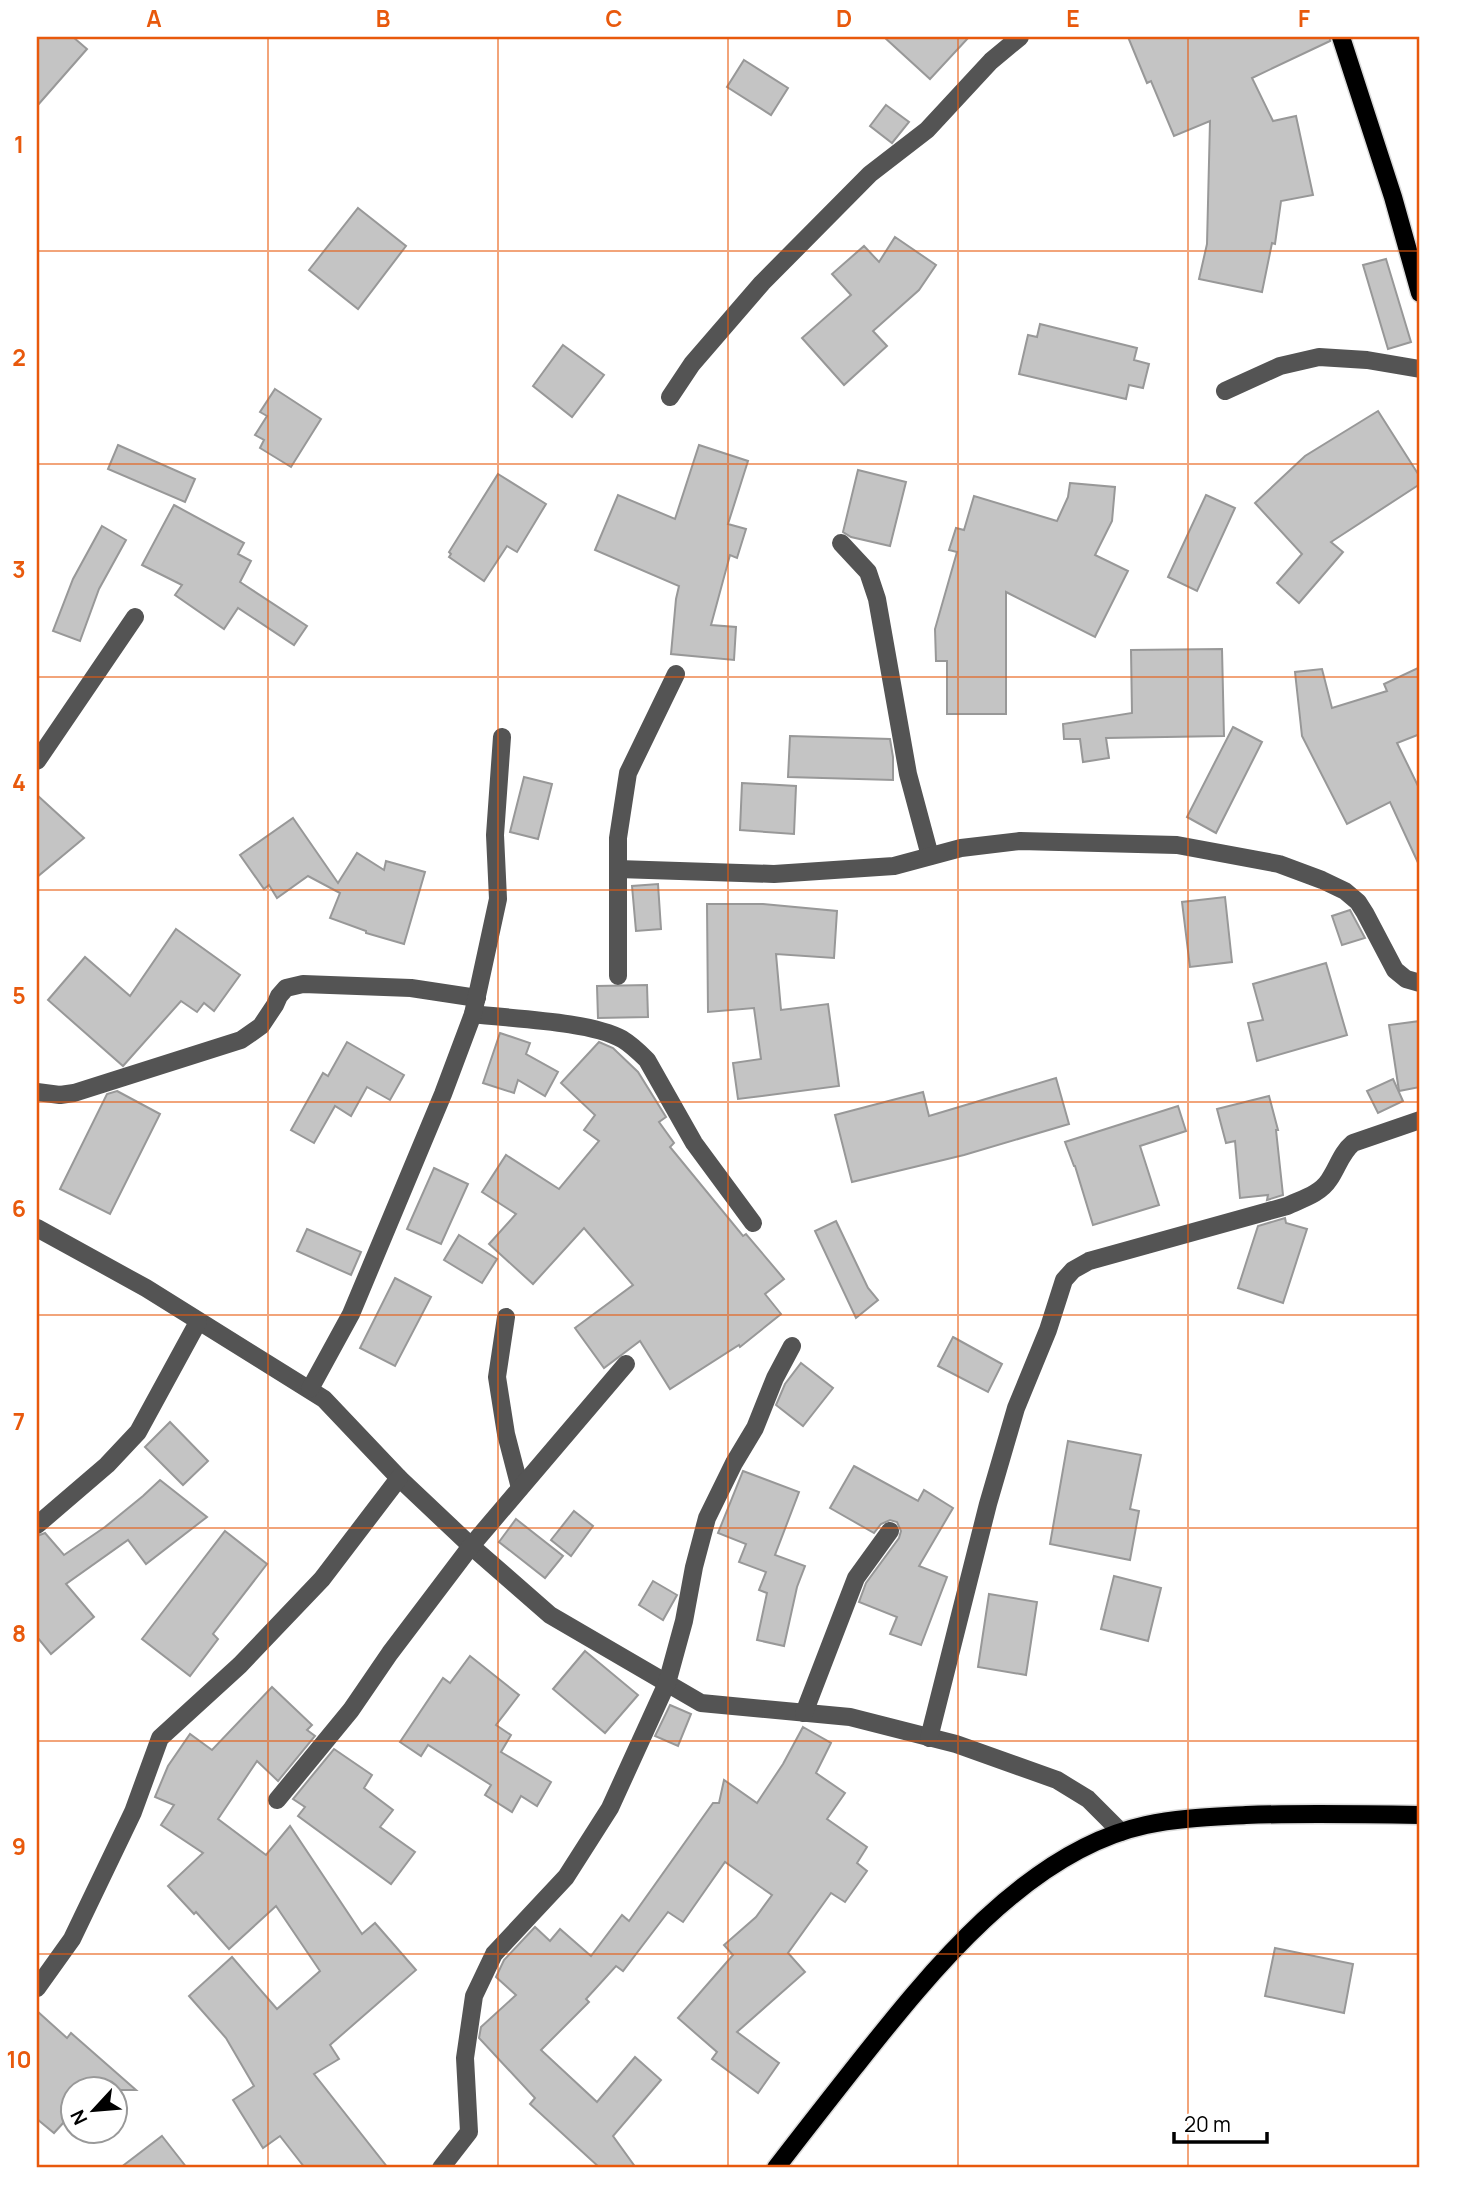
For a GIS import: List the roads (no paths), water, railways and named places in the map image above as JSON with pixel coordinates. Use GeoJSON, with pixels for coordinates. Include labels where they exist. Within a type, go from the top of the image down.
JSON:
{"type":"FeatureCollection","features":[{"type":"Feature","properties":{"kind":"main road"},"geometry":{"type":"LineString","coordinates":[[1341,37],[1393,198],[1420,293]]}},
{"type":"Feature","properties":{"kind":"main road"},"geometry":{"type":"LineString","coordinates":[[776,2168],[888,2025],[941,1965],[998,1906],[1062,1858],[1121,1832],[1146,1825],[1206,1817],[1296,1813],[1420,1815]]}},
{"type":"Feature","properties":{"kind":"street"},"geometry":{"type":"LineString","coordinates":[[670,397],[692,364],[762,283],[870,174],[927,130],[991,61],[1020,37]]}},
{"type":"Feature","properties":{"kind":"street"},"geometry":{"type":"LineString","coordinates":[[1225,391],[1280,366],[1319,357],[1367,360],[1420,369]]}},
{"type":"Feature","properties":{"kind":"street"},"geometry":{"type":"LineString","coordinates":[[841,543],[868,572],[877,599],[908,774],[930,856]]}},
{"type":"Feature","properties":{"kind":"street"},"geometry":{"type":"LineString","coordinates":[[37,761],[135,617]]}},
{"type":"Feature","properties":{"kind":"street"},"geometry":{"type":"LineString","coordinates":[[618,976],[618,838],[628,772],[676,674]]}},
{"type":"Feature","properties":{"kind":"street"},"geometry":{"type":"LineString","coordinates":[[310,1389],[351,1314],[443,1094],[475,1006],[498,899],[495,835],[502,737]]}},
{"type":"Feature","properties":{"kind":"street"},"geometry":{"type":"LineString","coordinates":[[618,869],[774,874],[894,866],[961,848],[1020,841],[1177,845],[1279,864],[1345,891],[1358,902],[1395,970],[1406,979],[1420,983]]}},
{"type":"Feature","properties":{"kind":"street"},"geometry":{"type":"LineString","coordinates":[[37,1091],[60,1095],[74,1093],[241,1040],[261,1026],[286,989],[303,984],[411,988],[475,1006],[586,1028],[621,1039],[647,1060],[695,1143],[753,1223]]}},
{"type":"Feature","properties":{"kind":"street"},"geometry":{"type":"LineString","coordinates":[[929,1738],[988,1504],[1016,1408],[1048,1330],[1064,1280],[1073,1270],[1089,1261],[1298,1201],[1318,1192],[1329,1181],[1345,1149],[1353,1143],[1420,1120]]}},
{"type":"Feature","properties":{"kind":"street"},"geometry":{"type":"LineString","coordinates":[[37,1228],[146,1288],[324,1399],[398,1478],[550,1615],[701,1703],[849,1717],[956,1744],[1057,1780],[1088,1799],[1121,1832]]}},
{"type":"Feature","properties":{"kind":"street"},"geometry":{"type":"LineString","coordinates":[[506,1317],[497,1377],[506,1434],[520,1488]]}},
{"type":"Feature","properties":{"kind":"street"},"geometry":{"type":"LineString","coordinates":[[37,1525],[107,1465],[138,1432],[198,1322]]}},
{"type":"Feature","properties":{"kind":"street"},"geometry":{"type":"LineString","coordinates":[[441,2168],[469,2132],[465,2058],[474,1996],[494,1954],[566,1877],[610,1808],[667,1683],[707,1518],[734,1462],[755,1428],[775,1378],[792,1346]]}},
{"type":"Feature","properties":{"kind":"street"},"geometry":{"type":"LineString","coordinates":[[277,1800],[351,1710],[390,1653],[471,1546],[626,1364]]}},
{"type":"Feature","properties":{"kind":"street"},"geometry":{"type":"LineString","coordinates":[[37,1988],[72,1939],[133,1812],[160,1738],[240,1665],[322,1579],[398,1478]]}},
{"type":"Feature","properties":{"kind":"street"},"geometry":{"type":"LineString","coordinates":[[804,1713],[856,1578],[890,1531]]}}]}
